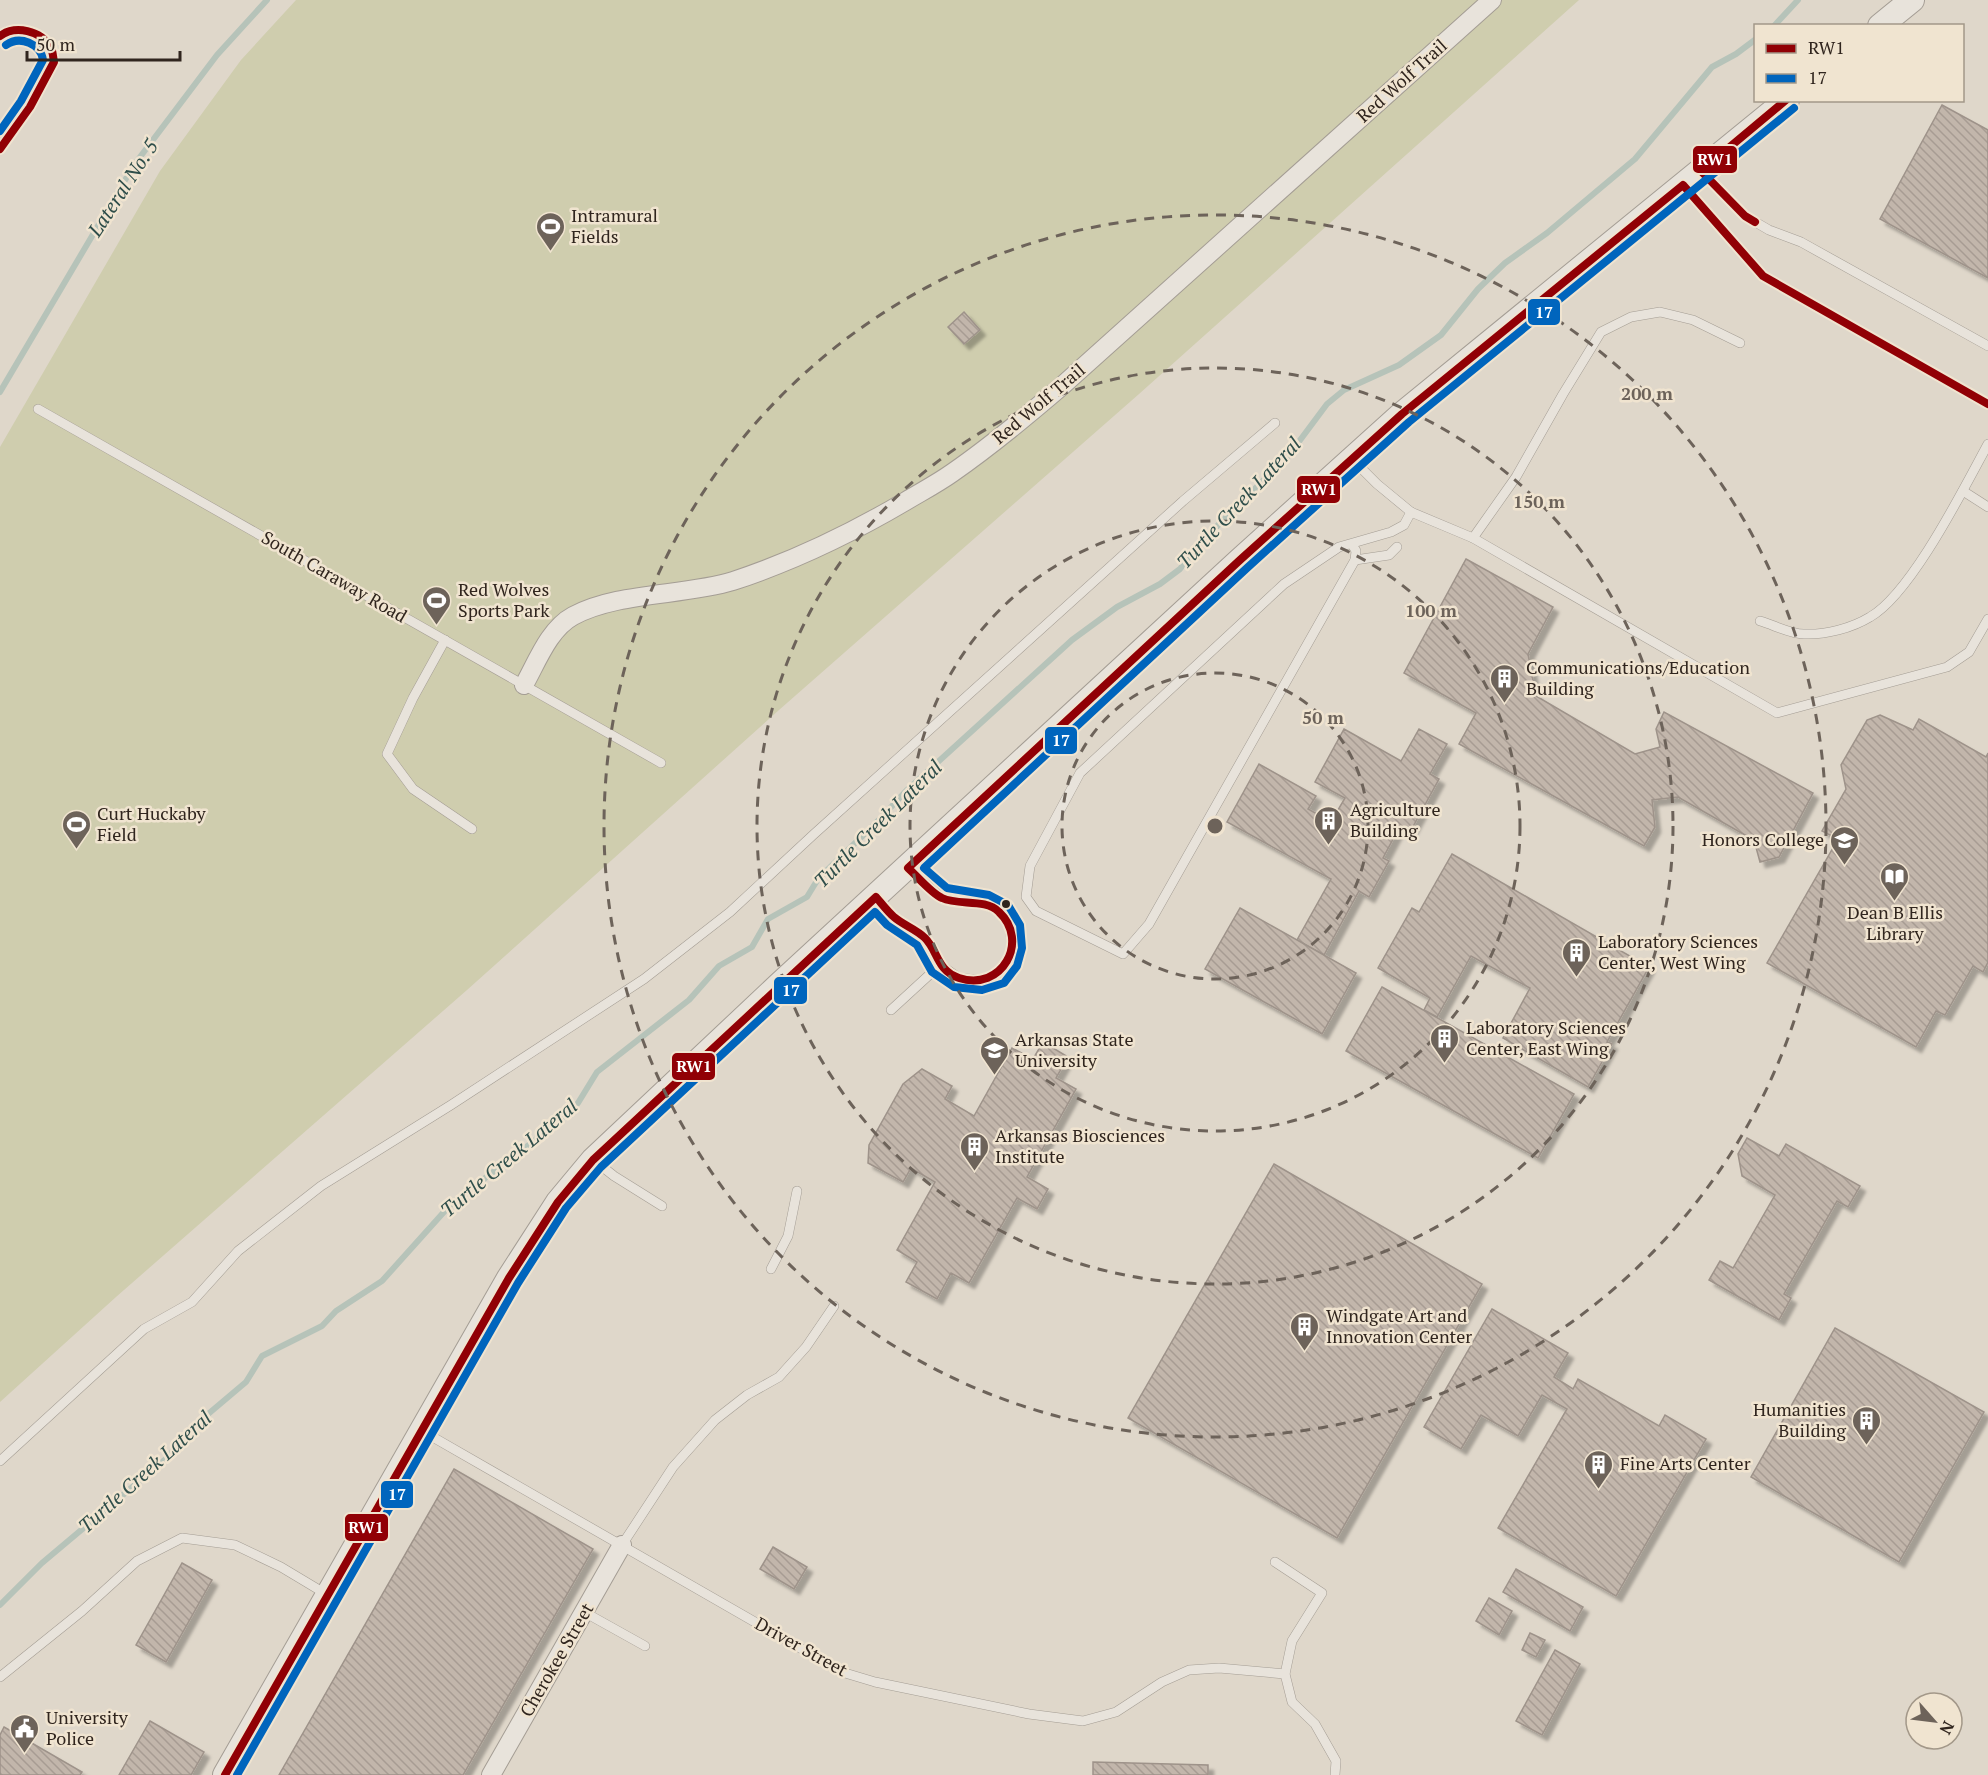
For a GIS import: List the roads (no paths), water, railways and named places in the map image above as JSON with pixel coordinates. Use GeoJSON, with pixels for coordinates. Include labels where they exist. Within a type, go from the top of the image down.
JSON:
{"type":"FeatureCollection","features":[{"type":"Feature","properties":{"kind":"street","name":"Red Wolf Trail"},"geometry":{"type":"LineString","coordinates":[[524,685],[557,628],[572,616],[612,602],[673,594],[730,582],[779,565],[827,545],[950,474],[1004,435],[1063,385],[1492,0]]}},
{"type":"Feature","properties":{"kind":"street"},"geometry":{"type":"LineString","coordinates":[[1882,24],[1912,0]]}},
{"type":"Feature","properties":{"kind":"street"},"geometry":{"type":"LineString","coordinates":[[225,1775],[509,1278],[558,1202],[593,1160],[1240,560],[1402,414],[1785,102]]}},
{"type":"Feature","properties":{"kind":"street","name":"Cherokee Street"},"geometry":{"type":"LineString","coordinates":[[491,1775],[622,1545]]}},
{"type":"Feature","properties":{"kind":"lane"},"geometry":{"type":"LineString","coordinates":[[0,36],[3,32],[17,29],[36,35],[50,47],[54,62],[30,107],[0,149]]}},
{"type":"Feature","properties":{"kind":"lane"},"geometry":{"type":"LineString","coordinates":[[1692,178],[1745,216],[1769,230],[1801,243],[1988,346]]}},
{"type":"Feature","properties":{"kind":"lane"},"geometry":{"type":"LineString","coordinates":[[1692,178],[1762,276],[1988,404]]}},
{"type":"Feature","properties":{"kind":"lane"},"geometry":{"type":"LineString","coordinates":[[1473,538],[1516,477],[1601,332],[1631,317],[1660,312],[1693,320],[1740,343]]}},
{"type":"Feature","properties":{"kind":"lane","name":"South Caraway Road"},"geometry":{"type":"LineString","coordinates":[[38,410],[661,763]]}},
{"type":"Feature","properties":{"kind":"lane"},"geometry":{"type":"LineString","coordinates":[[0,1461],[144,1329],[192,1302],[238,1251],[321,1186],[451,1105],[644,979],[730,912],[1183,501],[1275,423]]}},
{"type":"Feature","properties":{"kind":"lane"},"geometry":{"type":"LineString","coordinates":[[1760,621],[1803,635],[1838,630],[1871,617],[1893,597],[1913,572],[1963,491],[1988,444]]}},
{"type":"Feature","properties":{"kind":"lane"},"geometry":{"type":"LineString","coordinates":[[1353,459],[1377,484],[1411,512],[1473,538],[1777,712],[1947,667],[1969,652],[1988,619]]}},
{"type":"Feature","properties":{"kind":"lane"},"geometry":{"type":"LineString","coordinates":[[1963,491],[1988,507]]}},
{"type":"Feature","properties":{"kind":"lane"},"geometry":{"type":"LineString","coordinates":[[1352,544],[1356,551],[1355,560],[1149,924],[1123,954],[1036,911],[1026,897],[1030,866],[1080,773],[1284,584],[1339,547],[1391,532],[1404,525],[1411,512]]}},
{"type":"Feature","properties":{"kind":"lane"},"geometry":{"type":"LineString","coordinates":[[1355,560],[1389,555],[1397,548]]}},
{"type":"Feature","properties":{"kind":"lane"},"geometry":{"type":"LineString","coordinates":[[445,640],[413,698],[387,754],[413,789],[472,829]]}},
{"type":"Feature","properties":{"kind":"lane"},"geometry":{"type":"LineString","coordinates":[[876,897],[894,917],[925,938],[940,965],[959,978],[981,980],[997,975],[1008,961],[1012,947],[1010,928],[999,911],[986,905],[942,898],[908,868]]}},
{"type":"Feature","properties":{"kind":"lane"},"geometry":{"type":"LineString","coordinates":[[891,1010],[940,965]]}},
{"type":"Feature","properties":{"kind":"lane"},"geometry":{"type":"LineString","coordinates":[[593,1160],[662,1206]]}},
{"type":"Feature","properties":{"kind":"lane"},"geometry":{"type":"LineString","coordinates":[[771,1269],[788,1236],[798,1191]]}},
{"type":"Feature","properties":{"kind":"lane"},"geometry":{"type":"LineString","coordinates":[[622,1545],[673,1467],[715,1420],[747,1395],[779,1377],[806,1347],[834,1306]]}},
{"type":"Feature","properties":{"kind":"lane","name":"Driver Street"},"geometry":{"type":"LineString","coordinates":[[422,1431],[845,1673],[875,1682],[1029,1714],[1083,1721],[1116,1712],[1162,1682],[1189,1670],[1218,1668],[1285,1674]]}},
{"type":"Feature","properties":{"kind":"lane"},"geometry":{"type":"LineString","coordinates":[[0,1677],[82,1611],[137,1561],[182,1538],[235,1545],[281,1567],[328,1595]]}},
{"type":"Feature","properties":{"kind":"lane"},"geometry":{"type":"LineString","coordinates":[[1275,1562],[1322,1593],[1292,1641],[1285,1674],[1292,1702],[1314,1724],[1336,1761],[1335,1775]]}},
{"type":"Feature","properties":{"kind":"lane"},"geometry":{"type":"LineString","coordinates":[[584,1612],[645,1646]]}},
{"type":"Feature","properties":{"kind":"waterway","name":"Lateral No. 5"},"geometry":{"type":"LineString","coordinates":[[0,392],[134,165],[217,55],[267,0]]}},
{"type":"Feature","properties":{"kind":"waterway","name":"Turtle Creek Lateral"},"geometry":{"type":"LineString","coordinates":[[1776,24],[1798,0]]}},
{"type":"Feature","properties":{"kind":"waterway","name":"Turtle Creek Lateral"},"geometry":{"type":"LineString","coordinates":[[0,1605],[42,1563],[168,1457],[188,1431],[246,1382],[262,1356],[322,1326],[336,1311],[382,1281],[452,1203],[546,1132],[578,1103],[597,1072],[689,1000],[719,966],[752,947],[768,919],[807,897],[818,879],[906,791],[1072,640],[1117,607],[1160,584],[1180,569],[1197,546],[1289,455],[1327,404],[1344,390],[1399,365],[1441,335],[1478,289],[1505,263],[1547,233],[1635,159],[1712,67],[1736,54],[1754,40]]}},
{"type":"Feature","properties":{"kind":"place","name":"Intramural Fields"},"geometry":{"type":"Point","coordinates":[550,252]}},
{"type":"Feature","properties":{"kind":"place","name":"Red Wolves Sports Park"},"geometry":{"type":"Point","coordinates":[437,626]}},
{"type":"Feature","properties":{"kind":"place","name":"Communications/Education Building"},"geometry":{"type":"Point","coordinates":[1505,704]}},
{"type":"Feature","properties":{"kind":"place","name":"Agriculture Building"},"geometry":{"type":"Point","coordinates":[1329,846]}},
{"type":"Feature","properties":{"kind":"place","name":"Curt Huckaby Field"},"geometry":{"type":"Point","coordinates":[76,850]}},
{"type":"Feature","properties":{"kind":"place","name":"Honors College"},"geometry":{"type":"Point","coordinates":[1845,866]}},
{"type":"Feature","properties":{"kind":"place","name":"Dean B Ellis Library"},"geometry":{"type":"Point","coordinates":[1895,902]}},
{"type":"Feature","properties":{"kind":"place","name":"Laboratory Sciences Center, West Wing"},"geometry":{"type":"Point","coordinates":[1577,978]}},
{"type":"Feature","properties":{"kind":"place","name":"Laboratory Sciences Center, East Wing"},"geometry":{"type":"Point","coordinates":[1445,1064]}},
{"type":"Feature","properties":{"kind":"place","name":"Arkansas State University"},"geometry":{"type":"Point","coordinates":[994,1076]}},
{"type":"Feature","properties":{"kind":"place","name":"Arkansas Biosciences Institute"},"geometry":{"type":"Point","coordinates":[974,1172]}},
{"type":"Feature","properties":{"kind":"place","name":"Windgate Art and Innovation Center"},"geometry":{"type":"Point","coordinates":[1305,1352]}},
{"type":"Feature","properties":{"kind":"place","name":"Humanities Building"},"geometry":{"type":"Point","coordinates":[1867,1446]}},
{"type":"Feature","properties":{"kind":"place","name":"Fine Arts Center"},"geometry":{"type":"Point","coordinates":[1599,1490]}},
{"type":"Feature","properties":{"kind":"place","name":"University Police"},"geometry":{"type":"Point","coordinates":[25,1754]}}]}
